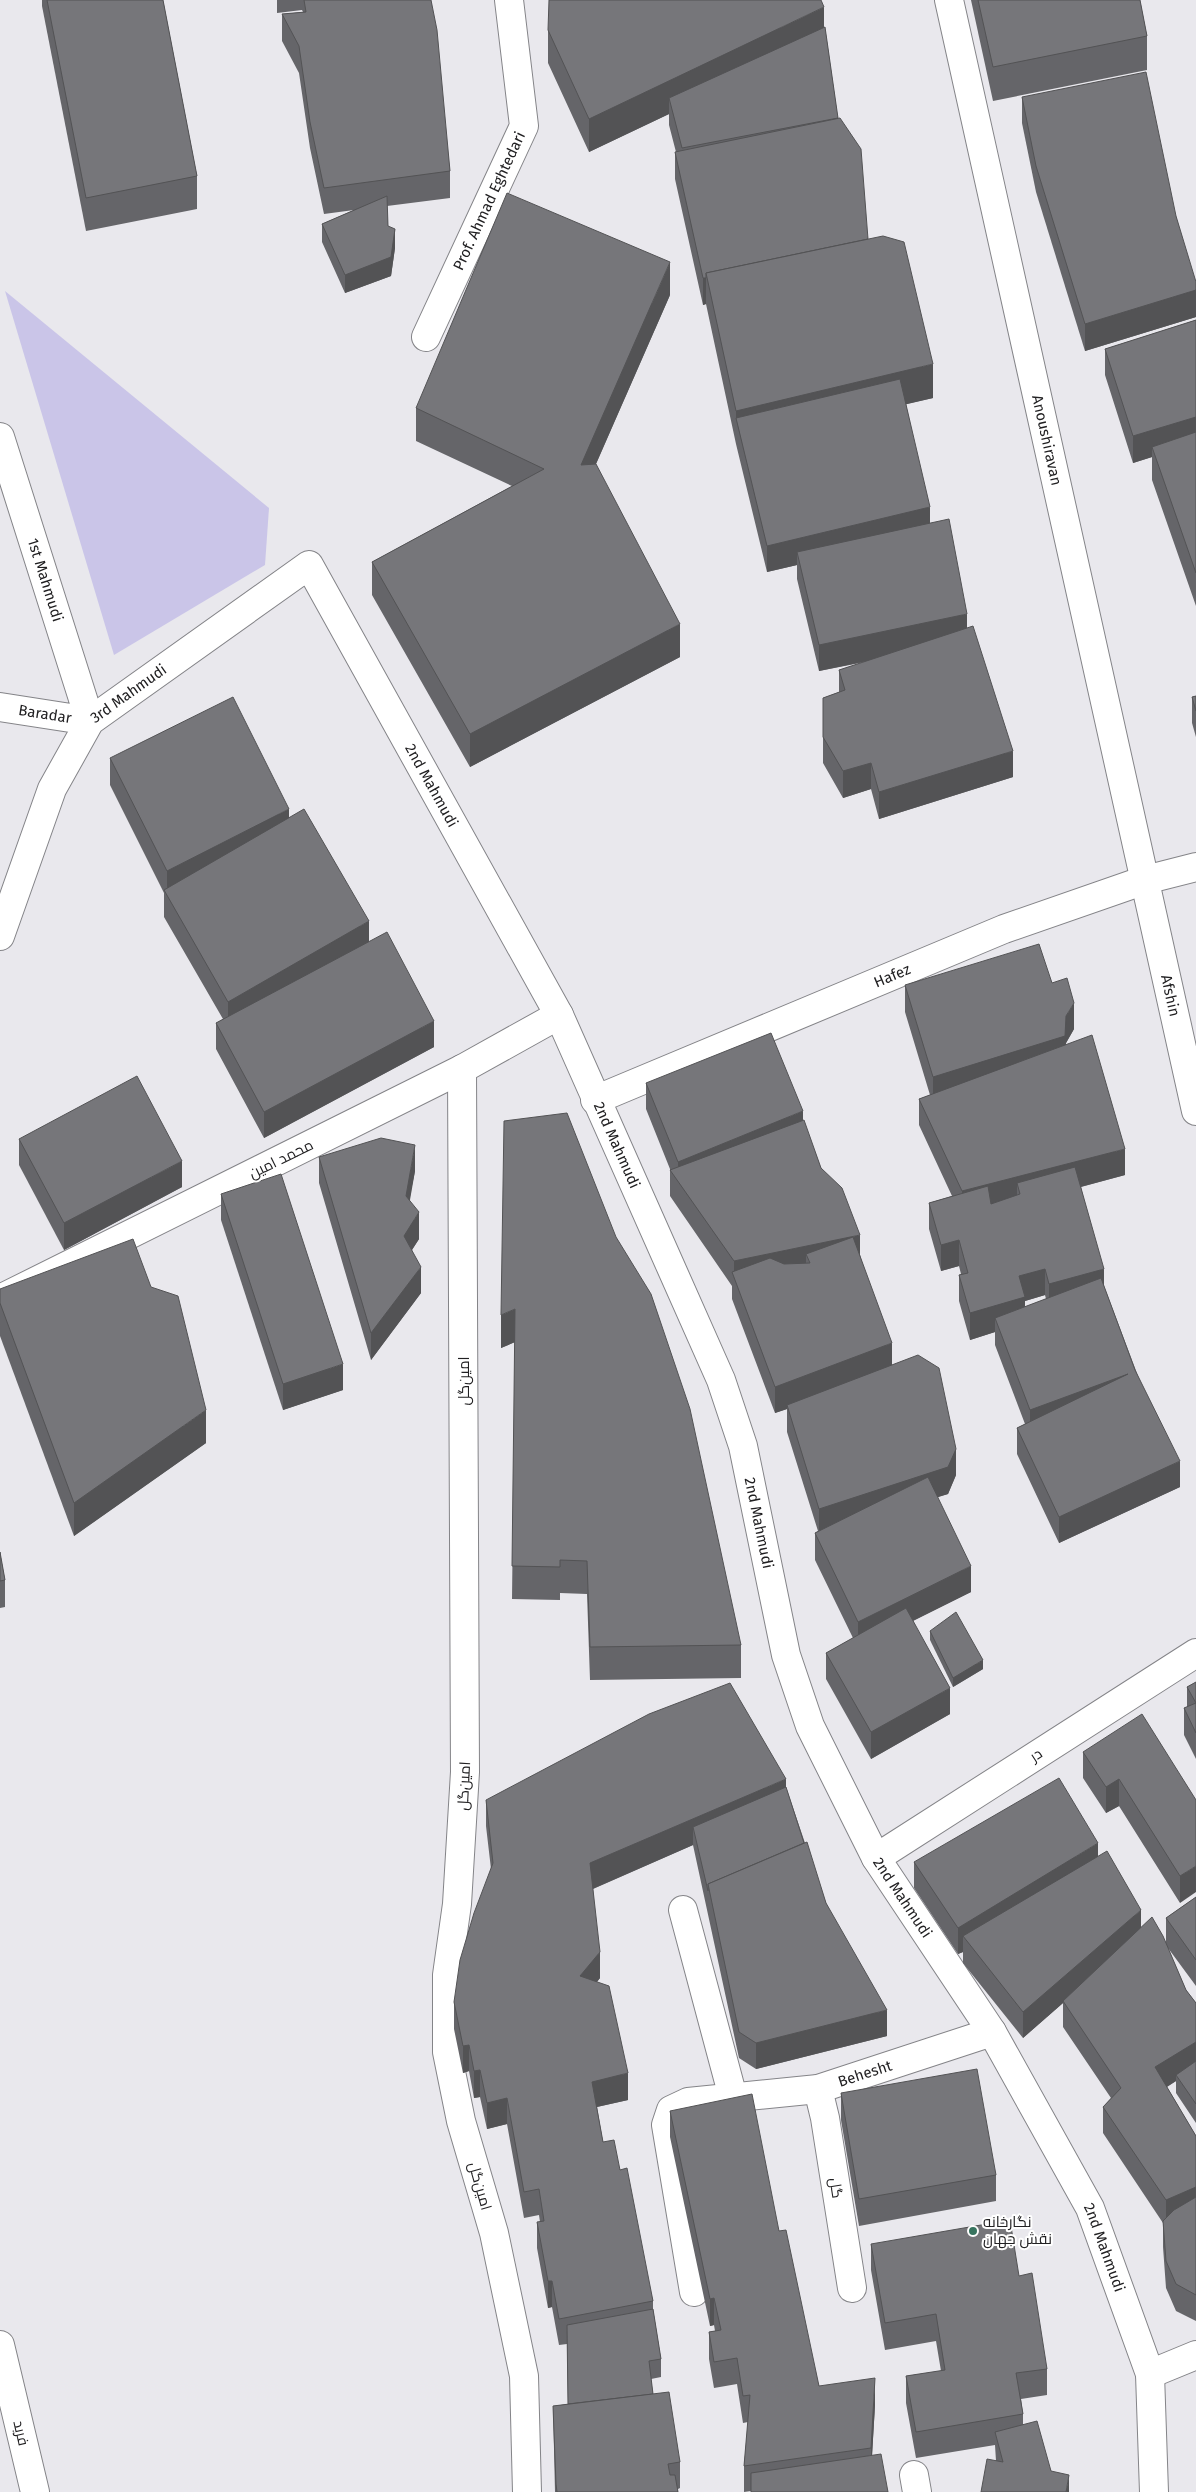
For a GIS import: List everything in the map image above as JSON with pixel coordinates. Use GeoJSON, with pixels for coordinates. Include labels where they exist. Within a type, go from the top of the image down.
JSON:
{"type":"FeatureCollection","features":[{"type":"Feature","properties":{"kind":"street","name":"Prof. Ahmad Eghtedari"},"geometry":{"type":"LineString","coordinates":[[426,337],[524,126],[509,0]]}},
{"type":"Feature","properties":{"kind":"street","name":"Anoushiravan"},"geometry":{"type":"LineString","coordinates":[[950,0],[1145,880]]}},
{"type":"Feature","properties":{"kind":"street","name":"1st Mahmudi"},"geometry":{"type":"LineString","coordinates":[[0,438],[90,721]]}},
{"type":"Feature","properties":{"kind":"street","name":"3rd Mahmudi"},"geometry":{"type":"LineString","coordinates":[[0,936],[52,789],[90,721],[309,565]]}},
{"type":"Feature","properties":{"kind":"street","name":"2nd Mahmudi"},"geometry":{"type":"LineString","coordinates":[[309,565],[558,1015],[721,1380],[743,1446],[786,1655],[810,1726],[876,1858],[992,2032],[1090,2208],[1150,2374],[1154,2492]]}},
{"type":"Feature","properties":{"kind":"street","name":"Baradar"},"geometry":{"type":"LineString","coordinates":[[0,707],[90,721]]}},
{"type":"Feature","properties":{"kind":"street","name":"Hafez"},"geometry":{"type":"LineString","coordinates":[[595,1100],[1004,929],[1145,880],[1196,867]]}},
{"type":"Feature","properties":{"kind":"street","name":"Afshin"},"geometry":{"type":"LineString","coordinates":[[1145,880],[1196,1111]]}},
{"type":"Feature","properties":{"kind":"street","name":"محمد امین"},"geometry":{"type":"LineString","coordinates":[[0,1299],[462,1069],[558,1015]]}},
{"type":"Feature","properties":{"kind":"street","name":"امین‌گل"},"geometry":{"type":"LineString","coordinates":[[462,1069],[465,1772],[457,1904],[447,1975],[447,2052],[461,2120],[494,2233],[524,2376],[527,2492]]}},
{"type":"Feature","properties":{"kind":"street","name":"در"},"geometry":{"type":"LineString","coordinates":[[876,1858],[1196,1653]]}},
{"type":"Feature","properties":{"kind":"street"},"geometry":{"type":"LineString","coordinates":[[683,1910],[733,2097]]}},
{"type":"Feature","properties":{"kind":"street","name":"Behesht"},"geometry":{"type":"LineString","coordinates":[[694,2292],[666,2125],[671,2110],[688,2102],[818,2089],[992,2032]]}},
{"type":"Feature","properties":{"kind":"street","name":"گل"},"geometry":{"type":"LineString","coordinates":[[818,2089],[852,2288]]}},
{"type":"Feature","properties":{"kind":"street","name":"فرید"},"geometry":{"type":"LineString","coordinates":[[0,2345],[35,2492]]}},
{"type":"Feature","properties":{"kind":"street"},"geometry":{"type":"LineString","coordinates":[[1150,2374],[1196,2355]]}},
{"type":"Feature","properties":{"kind":"shaded area"},"geometry":{"type":"Polygon","coordinates":[[[5,291],[269,508],[265,565],[114,655],[5,291]]]}},
{"type":"Feature","properties":{"kind":"building"},"geometry":{"type":"Polygon","coordinates":[[[47,0],[163,0],[197,176],[86,198],[47,0]]]}},
{"type":"Feature","properties":{"kind":"building"},"geometry":{"type":"Polygon","coordinates":[[[304,0],[431,0],[437,30],[450,171],[324,188],[310,122],[299,46],[282,14],[306,12],[304,0]]]}},
{"type":"Feature","properties":{"kind":"building"},"geometry":{"type":"Polygon","coordinates":[[[549,0],[821,0],[824,7],[589,119],[548,30],[549,0]]]}},
{"type":"Feature","properties":{"kind":"building"},"geometry":{"type":"Polygon","coordinates":[[[978,0],[1140,0],[1147,36],[993,67],[978,0]]]}},
{"type":"Feature","properties":{"kind":"building"},"geometry":{"type":"Polygon","coordinates":[[[825,27],[838,118],[682,148],[669,98],[825,27]]]}},
{"type":"Feature","properties":{"kind":"building"},"geometry":{"type":"Polygon","coordinates":[[[1146,72],[1176,216],[1196,282],[1196,290],[1085,324],[1036,166],[1022,97],[1146,72]]]}},
{"type":"Feature","properties":{"kind":"building"},"geometry":{"type":"Polygon","coordinates":[[[840,118],[861,149],[868,239],[706,273],[706,278],[703,278],[675,152],[840,118]]]}},
{"type":"Feature","properties":{"kind":"building"},"geometry":{"type":"Polygon","coordinates":[[[507,193],[670,262],[581,465],[596,464],[680,624],[470,734],[372,562],[544,469],[416,408],[507,193]]]}},
{"type":"Feature","properties":{"kind":"building"},"geometry":{"type":"Polygon","coordinates":[[[387,196],[388,226],[395,229],[391,257],[345,275],[322,224],[387,196]]]}},
{"type":"Feature","properties":{"kind":"building"},"geometry":{"type":"Polygon","coordinates":[[[883,236],[904,242],[933,364],[736,411],[706,273],[883,236]]]}},
{"type":"Feature","properties":{"kind":"building"},"geometry":{"type":"Polygon","coordinates":[[[1196,320],[1196,417],[1133,436],[1105,349],[1196,320]]]}},
{"type":"Feature","properties":{"kind":"building"},"geometry":{"type":"Polygon","coordinates":[[[900,379],[930,507],[767,546],[736,418],[900,379]]]}},
{"type":"Feature","properties":{"kind":"building"},"geometry":{"type":"Polygon","coordinates":[[[1196,432],[1196,573],[1152,447],[1196,432]]]}},
{"type":"Feature","properties":{"kind":"building"},"geometry":{"type":"Polygon","coordinates":[[[949,519],[967,614],[819,645],[797,552],[949,519]]]}},
{"type":"Feature","properties":{"kind":"building"},"geometry":{"type":"Polygon","coordinates":[[[973,626],[1013,751],[879,792],[871,763],[843,771],[823,737],[823,698],[845,690],[839,670],[973,626]]]}},
{"type":"Feature","properties":{"kind":"building"},"geometry":{"type":"Polygon","coordinates":[[[1196,696],[1196,711],[1192,697],[1196,696]]]}},
{"type":"Feature","properties":{"kind":"building"},"geometry":{"type":"Polygon","coordinates":[[[233,697],[289,809],[167,871],[110,758],[233,697]]]}},
{"type":"Feature","properties":{"kind":"building"},"geometry":{"type":"Polygon","coordinates":[[[304,809],[369,921],[228,1002],[164,890],[304,809]]]}},
{"type":"Feature","properties":{"kind":"building"},"geometry":{"type":"Polygon","coordinates":[[[387,932],[434,1021],[264,1112],[216,1023],[387,932]]]}},
{"type":"Feature","properties":{"kind":"building"},"geometry":{"type":"Polygon","coordinates":[[[1039,944],[1052,983],[1067,978],[1074,1003],[1066,1016],[1065,1036],[933,1077],[905,985],[1039,944]]]}},
{"type":"Feature","properties":{"kind":"building"},"geometry":{"type":"Polygon","coordinates":[[[771,1033],[803,1111],[678,1162],[646,1083],[771,1033]]]}},
{"type":"Feature","properties":{"kind":"building"},"geometry":{"type":"Polygon","coordinates":[[[1092,1035],[1125,1149],[962,1191],[919,1099],[1092,1035]]]}},
{"type":"Feature","properties":{"kind":"building"},"geometry":{"type":"Polygon","coordinates":[[[137,1076],[182,1161],[64,1223],[19,1139],[137,1076]]]}},
{"type":"Feature","properties":{"kind":"building"},"geometry":{"type":"Polygon","coordinates":[[[567,1113],[616,1237],[651,1294],[690,1409],[741,1645],[590,1647],[587,1561],[560,1560],[560,1567],[512,1566],[515,1309],[501,1315],[504,1121],[567,1113]]]}},
{"type":"Feature","properties":{"kind":"building"},"geometry":{"type":"Polygon","coordinates":[[[804,1120],[821,1168],[842,1188],[860,1235],[734,1261],[670,1170],[804,1120]]]}},
{"type":"Feature","properties":{"kind":"building"},"geometry":{"type":"Polygon","coordinates":[[[381,1138],[415,1145],[406,1196],[419,1212],[404,1236],[421,1267],[371,1333],[319,1157],[381,1138]]]}},
{"type":"Feature","properties":{"kind":"building"},"geometry":{"type":"Polygon","coordinates":[[[1075,1167],[1104,1269],[1049,1284],[1045,1269],[1019,1276],[1025,1297],[970,1313],[959,1275],[968,1273],[959,1240],[941,1245],[929,1203],[988,1186],[991,1204],[1020,1194],[1017,1183],[1075,1167]]]}},
{"type":"Feature","properties":{"kind":"building"},"geometry":{"type":"Polygon","coordinates":[[[281,1174],[343,1364],[283,1384],[221,1194],[281,1174]]]}},
{"type":"Feature","properties":{"kind":"building"},"geometry":{"type":"Polygon","coordinates":[[[853,1237],[892,1343],[775,1387],[732,1272],[770,1258],[784,1264],[810,1263],[806,1254],[853,1237]]]}},
{"type":"Feature","properties":{"kind":"building"},"geometry":{"type":"Polygon","coordinates":[[[133,1239],[151,1287],[178,1296],[206,1410],[74,1503],[0,1303],[0,1289],[133,1239]]]}},
{"type":"Feature","properties":{"kind":"building"},"geometry":{"type":"Polygon","coordinates":[[[1101,1278],[1135,1370],[1180,1461],[1059,1517],[1017,1428],[1128,1374],[1030,1410],[995,1318],[1101,1278]]]}},
{"type":"Feature","properties":{"kind":"building"},"geometry":{"type":"Polygon","coordinates":[[[918,1355],[939,1368],[956,1449],[948,1467],[819,1509],[787,1405],[918,1355]]]}},
{"type":"Feature","properties":{"kind":"building"},"geometry":{"type":"Polygon","coordinates":[[[928,1477],[971,1566],[858,1622],[815,1533],[928,1477]]]}},
{"type":"Feature","properties":{"kind":"building"},"geometry":{"type":"Polygon","coordinates":[[[0,1552],[5,1580],[0,1581],[0,1552]]]}},
{"type":"Feature","properties":{"kind":"building"},"geometry":{"type":"Polygon","coordinates":[[[906,1608],[950,1688],[871,1732],[826,1653],[906,1608]]]}},
{"type":"Feature","properties":{"kind":"building"},"geometry":{"type":"Polygon","coordinates":[[[956,1612],[983,1660],[953,1678],[930,1631],[956,1612]]]}},
{"type":"Feature","properties":{"kind":"building"},"geometry":{"type":"Polygon","coordinates":[[[1196,1682],[1196,1703],[1187,1687],[1196,1682]]]}},
{"type":"Feature","properties":{"kind":"building"},"geometry":{"type":"Polygon","coordinates":[[[730,1683],[786,1779],[590,1863],[600,1952],[580,1976],[609,1986],[628,2073],[592,2082],[603,2142],[614,2140],[620,2170],[627,2168],[653,2301],[559,2319],[552,2281],[548,2281],[537,2222],[544,2221],[539,2189],[524,2192],[507,2098],[487,2103],[480,2070],[474,2071],[469,2045],[463,2046],[454,2002],[460,1960],[474,1913],[493,1863],[486,1800],[649,1714],[730,1683]]]}},
{"type":"Feature","properties":{"kind":"building"},"geometry":{"type":"Polygon","coordinates":[[[1196,1703],[1196,1733],[1184,1708],[1196,1703]]]}},
{"type":"Feature","properties":{"kind":"building"},"geometry":{"type":"Polygon","coordinates":[[[1142,1714],[1196,1800],[1196,1866],[1180,1876],[1119,1779],[1106,1787],[1083,1752],[1142,1714]]]}},
{"type":"Feature","properties":{"kind":"building"},"geometry":{"type":"Polygon","coordinates":[[[1059,1778],[1098,1843],[958,1928],[914,1862],[1059,1778]]]}},
{"type":"Feature","properties":{"kind":"building"},"geometry":{"type":"Polygon","coordinates":[[[786,1787],[804,1843],[708,1884],[708,1891],[693,1827],[786,1787]]]}},
{"type":"Feature","properties":{"kind":"building"},"geometry":{"type":"Polygon","coordinates":[[[807,1842],[826,1903],[887,2010],[756,2043],[739,2032],[708,1884],[807,1842]]]}},
{"type":"Feature","properties":{"kind":"building"},"geometry":{"type":"Polygon","coordinates":[[[1107,1851],[1141,1910],[1023,2012],[963,1936],[1107,1851]]]}},
{"type":"Feature","properties":{"kind":"building"},"geometry":{"type":"Polygon","coordinates":[[[1196,1897],[1196,1960],[1166,1918],[1196,1897]]]}},
{"type":"Feature","properties":{"kind":"building"},"geometry":{"type":"Polygon","coordinates":[[[1152,1917],[1163,1936],[1186,1990],[1196,2003],[1196,2042],[1155,2067],[1196,2136],[1196,2187],[1166,2200],[1103,2107],[1121,2088],[1063,2001],[1152,1917]]]}},
{"type":"Feature","properties":{"kind":"building"},"geometry":{"type":"Polygon","coordinates":[[[1196,2061],[1196,2104],[1176,2075],[1196,2061]]]}},
{"type":"Feature","properties":{"kind":"building"},"geometry":{"type":"Polygon","coordinates":[[[977,2069],[996,2175],[859,2199],[841,2093],[977,2069]]]}},
{"type":"Feature","properties":{"kind":"building"},"geometry":{"type":"Polygon","coordinates":[[[752,2094],[779,2231],[786,2230],[819,2386],[875,2378],[871,2448],[744,2466],[750,2395],[743,2396],[737,2358],[714,2362],[709,2332],[721,2330],[714,2298],[710,2299],[670,2111],[752,2094]]]}},
{"type":"Feature","properties":{"kind":"building"},"geometry":{"type":"Polygon","coordinates":[[[1196,2197],[1196,2295],[1176,2284],[1166,2261],[1163,2221],[1174,2210],[1196,2197]]]}},
{"type":"Feature","properties":{"kind":"building"},"geometry":{"type":"Polygon","coordinates":[[[1010,2220],[1019,2276],[1032,2273],[1047,2369],[1016,2373],[1023,2414],[916,2432],[906,2376],[945,2370],[936,2314],[885,2323],[871,2244],[1010,2220]]]}},
{"type":"Feature","properties":{"kind":"building"},"geometry":{"type":"Polygon","coordinates":[[[653,2309],[661,2359],[649,2361],[653,2394],[568,2404],[567,2325],[653,2309]]]}},
{"type":"Feature","properties":{"kind":"building"},"geometry":{"type":"Polygon","coordinates":[[[669,2392],[680,2462],[668,2464],[670,2475],[675,2475],[678,2492],[557,2492],[553,2406],[669,2392]]]}},
{"type":"Feature","properties":{"kind":"building"},"geometry":{"type":"Polygon","coordinates":[[[1037,2421],[1051,2471],[1069,2475],[1066,2492],[981,2492],[987,2459],[1003,2462],[995,2432],[1037,2421]]]}},
{"type":"Feature","properties":{"kind":"building"},"geometry":{"type":"Polygon","coordinates":[[[881,2454],[888,2492],[751,2492],[751,2473],[881,2454]]]}},
{"type":"Feature","properties":{"kind":"place","name":"نگارخانه نقش جهان"},"geometry":{"type":"Point","coordinates":[973,2231]}}]}
